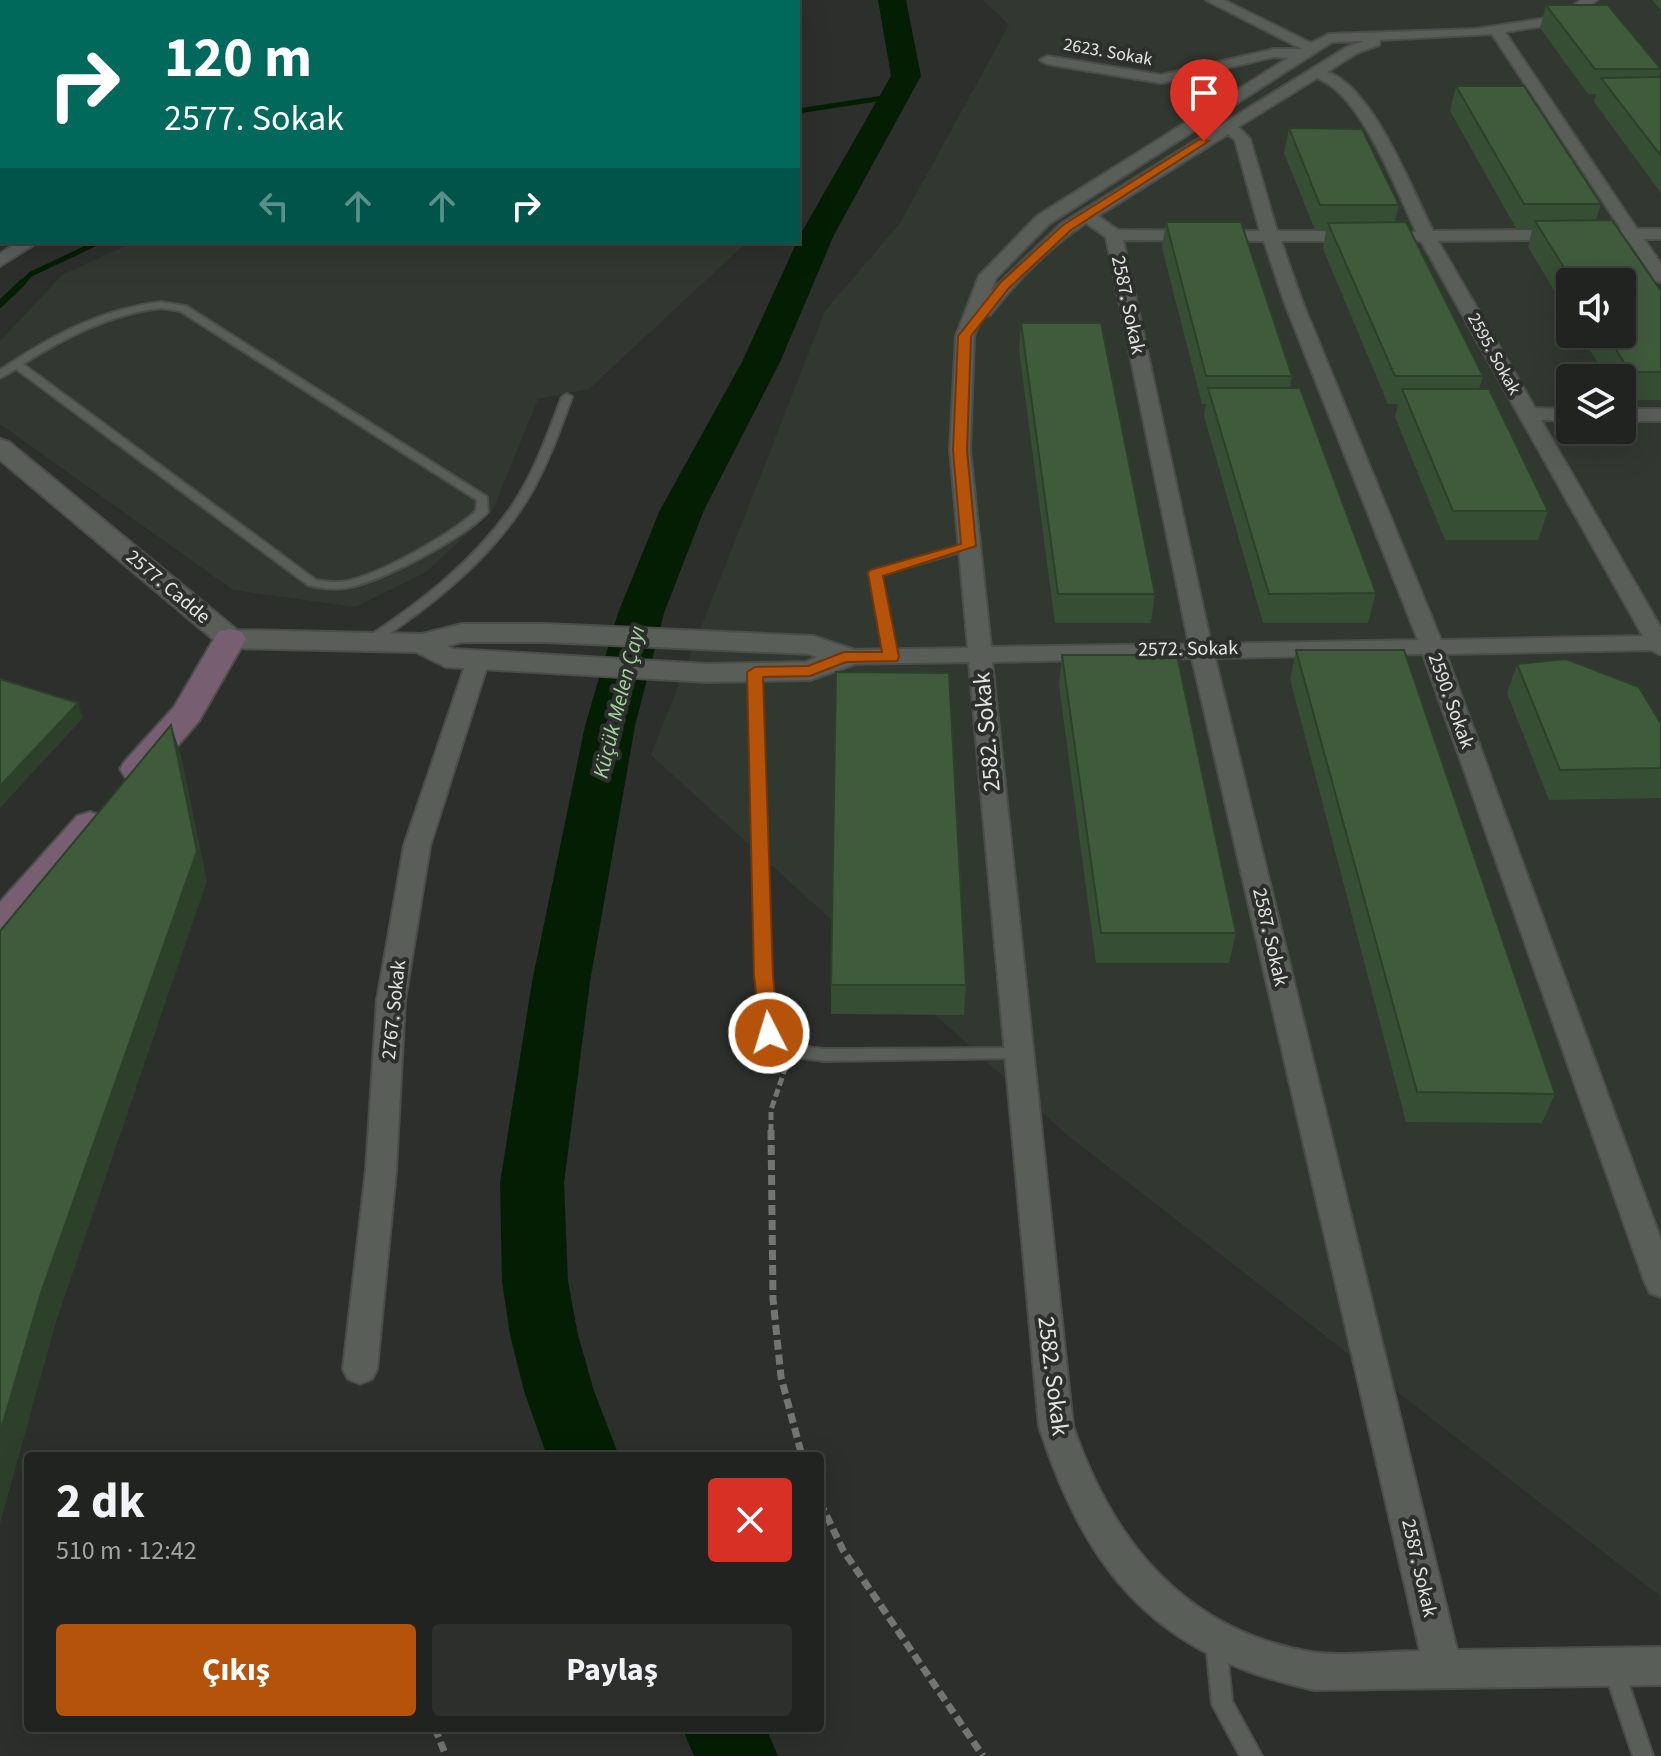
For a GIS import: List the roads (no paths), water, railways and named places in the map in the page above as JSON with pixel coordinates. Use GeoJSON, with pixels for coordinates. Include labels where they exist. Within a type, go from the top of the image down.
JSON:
{"type":"FeatureCollection","features":[{"type":"Feature","properties":{"kind":"main road"},"geometry":{"type":"LineString","coordinates":[[0,928],[187,713],[230,639]]}},
{"type":"Feature","properties":{"kind":"street"},"geometry":{"type":"LineString","coordinates":[[1213,0],[1307,51],[1334,61]]}},
{"type":"Feature","properties":{"kind":"street"},"geometry":{"type":"LineString","coordinates":[[1329,38],[1496,30],[1564,19],[1592,5]]}},
{"type":"Feature","properties":{"kind":"street"},"geometry":{"type":"LineString","coordinates":[[1310,28],[1352,50]]}},
{"type":"Feature","properties":{"kind":"street"},"geometry":{"type":"LineString","coordinates":[[1496,30],[1661,277]]}},
{"type":"Feature","properties":{"kind":"street"},"geometry":{"type":"LineString","coordinates":[[965,336],[1005,285],[1067,228],[1352,50],[1392,35]]}},
{"type":"Feature","properties":{"kind":"street","name":"2582. Sokak"},"geometry":{"type":"LineString","coordinates":[[1329,38],[1043,220],[988,276],[965,336],[960,450],[1056,1426],[1064,1458],[1095,1523],[1117,1554],[1145,1586],[1216,1642],[1247,1657],[1280,1667],[1314,1671],[1661,1666]]}},
{"type":"Feature","properties":{"kind":"street","name":"2623. Sokak"},"geometry":{"type":"LineString","coordinates":[[1047,60],[1161,79],[1274,53],[1307,51]]}},
{"type":"Feature","properties":{"kind":"street","name":"2595. Sokak"},"geometry":{"type":"LineString","coordinates":[[1316,73],[1337,80],[1366,116],[1427,236],[1660,645]]}},
{"type":"Feature","properties":{"kind":"street","name":"2590. Sokak"},"geometry":{"type":"LineString","coordinates":[[1228,126],[1242,139],[1270,236],[1431,644],[1661,1283]]}},
{"type":"Feature","properties":{"kind":"street","name":"2587. Sokak"},"geometry":{"type":"LineString","coordinates":[[1087,216],[1114,235],[1201,648],[1443,1669]]}},
{"type":"Feature","properties":{"kind":"street"},"geometry":{"type":"LineString","coordinates":[[1114,235],[1661,234]]}},
{"type":"Feature","properties":{"kind":"street"},"geometry":{"type":"LineString","coordinates":[[0,261],[27,244]]}},
{"type":"Feature","properties":{"kind":"street"},"geometry":{"type":"LineString","coordinates":[[1528,414],[1556,415]]}},
{"type":"Feature","properties":{"kind":"street"},"geometry":{"type":"LineString","coordinates":[[1636,415],[1661,415]]}},
{"type":"Feature","properties":{"kind":"street","name":"2577. Cadde"},"geometry":{"type":"LineString","coordinates":[[0,447],[230,639]]}},
{"type":"Feature","properties":{"kind":"street","name":"2572. Sokak"},"geometry":{"type":"LineString","coordinates":[[422,643],[462,633],[546,633],[813,645],[844,657],[1431,644],[1660,645]]}},
{"type":"Feature","properties":{"kind":"street"},"geometry":{"type":"LineString","coordinates":[[230,639],[422,643],[446,658],[707,673],[810,671],[844,657]]}},
{"type":"Feature","properties":{"kind":"street","name":"2767. Sokak"},"geometry":{"type":"LineString","coordinates":[[360,1369],[381,1170],[391,1000],[417,846],[478,660]]}},
{"type":"Feature","properties":{"kind":"lane"},"geometry":{"type":"LineString","coordinates":[[0,375],[16,364],[58,340],[128,310],[158,305],[183,308],[483,499],[482,512],[464,527],[361,581],[335,586],[312,583],[16,364]]}},
{"type":"Feature","properties":{"kind":"lane"},"geometry":{"type":"LineString","coordinates":[[368,642],[434,594],[492,541],[519,504],[542,461],[567,397]]}},
{"type":"Feature","properties":{"kind":"lane"},"geometry":{"type":"LineString","coordinates":[[891,657],[875,573],[969,546]]}},
{"type":"Feature","properties":{"kind":"lane"},"geometry":{"type":"LineString","coordinates":[[755,672],[763,976],[769,1033],[794,1052],[824,1055],[1018,1054]]}},
{"type":"Feature","properties":{"kind":"lane"},"geometry":{"type":"LineString","coordinates":[[1216,1642],[1222,1704],[1252,1756]]}},
{"type":"Feature","properties":{"kind":"lane"},"geometry":{"type":"LineString","coordinates":[[1613,1667],[1643,1756]]}},
{"type":"Feature","properties":{"kind":"waterway","name":"Küçük Melen Çayı"},"geometry":{"type":"LineString","coordinates":[[582,1452],[559,1391],[544,1335],[535,1281],[532,1183],[561,982],[610,726],[641,613],[682,510],[761,362],[817,235],[906,76],[892,0]]}},
{"type":"Feature","properties":{"kind":"waterway"},"geometry":{"type":"LineString","coordinates":[[800,111],[896,96]]}},
{"type":"Feature","properties":{"kind":"waterway"},"geometry":{"type":"LineString","coordinates":[[23,282],[31,274],[95,244]]}},
{"type":"Feature","properties":{"kind":"waterway"},"geometry":{"type":"LineString","coordinates":[[0,304],[23,282]]}},
{"type":"Feature","properties":{"kind":"waterway","name":"Küçük Melen Çayı"},"geometry":{"type":"LineString","coordinates":[[724,1732],[738,1756]]}}]}
